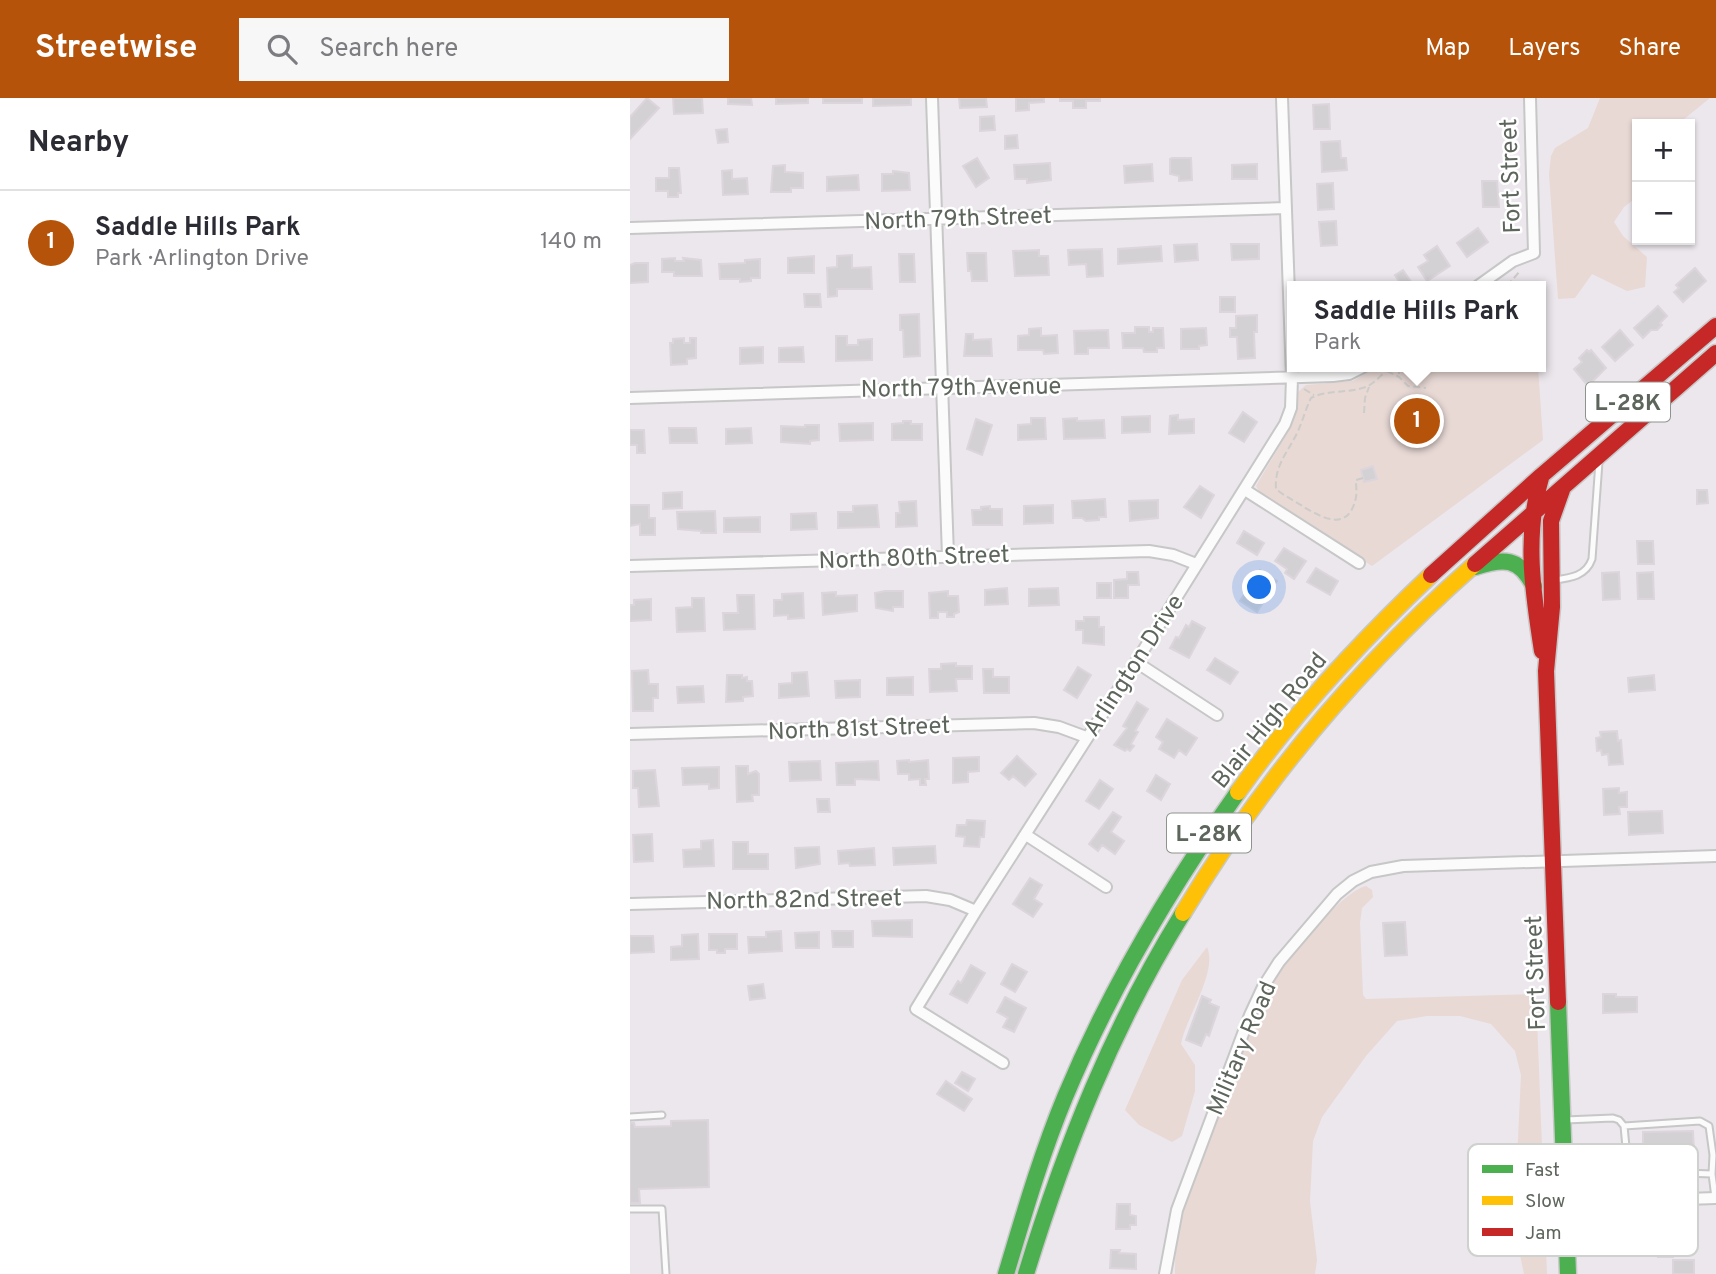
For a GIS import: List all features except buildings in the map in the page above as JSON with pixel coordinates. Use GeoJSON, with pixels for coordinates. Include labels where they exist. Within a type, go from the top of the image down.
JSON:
{"type":"FeatureCollection","features":[{"type":"Feature","properties":{"kind":"main road","name":"L-28K"},"geometry":{"type":"LineString","coordinates":[[1541,478],[1716,326]]}},
{"type":"Feature","properties":{"kind":"main road","name":"L-28K"},"geometry":{"type":"LineString","coordinates":[[1563,488],[1716,353]]}},
{"type":"Feature","properties":{"kind":"main road","name":"Fort Street"},"geometry":{"type":"LineString","coordinates":[[1541,478],[1531,515],[1535,608],[1546,671],[1564,1144]]}},
{"type":"Feature","properties":{"kind":"main road","name":"Blair High Road"},"geometry":{"type":"LineString","coordinates":[[1006,1274],[1045,1153],[1092,1040],[1140,945],[1187,865],[1267,754],[1333,674],[1410,594],[1541,478]]}},
{"type":"Feature","properties":{"kind":"main road","name":"Fort Street"},"geometry":{"type":"LineString","coordinates":[[1546,671],[1552,607],[1550,521],[1563,488]]}},
{"type":"Feature","properties":{"kind":"main road","name":"Blair High Road"},"geometry":{"type":"LineString","coordinates":[[1026,1274],[1058,1174],[1101,1069],[1133,1003],[1200,882],[1272,779],[1376,657],[1469,569],[1563,488]]}},
{"type":"Feature","properties":{"kind":"main road"},"geometry":{"type":"LineString","coordinates":[[1469,569],[1497,560],[1514,562],[1525,569],[1534,586]]}},
{"type":"Feature","properties":{"kind":"main road","name":"Fort Street"},"geometry":{"type":"LineString","coordinates":[[1568,1256],[1568,1274]]}},
{"type":"Feature","properties":{"kind":"street"},"geometry":{"type":"LineString","coordinates":[[932,98],[948,556]]}},
{"type":"Feature","properties":{"kind":"street","name":"Arlington Drive"},"geometry":{"type":"LineString","coordinates":[[1282,98],[1289,281]]}},
{"type":"Feature","properties":{"kind":"street","name":"Fort Street"},"geometry":{"type":"LineString","coordinates":[[1530,98],[1532,254]]}},
{"type":"Feature","properties":{"kind":"street","name":"North 79th Street"},"geometry":{"type":"LineString","coordinates":[[630,228],[1286,208]]}},
{"type":"Feature","properties":{"kind":"street"},"geometry":{"type":"LineString","coordinates":[[1485,281],[1513,261],[1532,254]]}},
{"type":"Feature","properties":{"kind":"street","name":"Arlington Drive"},"geometry":{"type":"LineString","coordinates":[[1003,1063],[916,1009],[1285,424],[1291,408],[1292,372]]}},
{"type":"Feature","properties":{"kind":"street"},"geometry":{"type":"LineString","coordinates":[[1292,378],[1353,372]]}},
{"type":"Feature","properties":{"kind":"street","name":"North 79th Avenue"},"geometry":{"type":"LineString","coordinates":[[630,398],[1292,378]]}},
{"type":"Feature","properties":{"kind":"street"},"geometry":{"type":"LineString","coordinates":[[1245,490],[1359,563]]}},
{"type":"Feature","properties":{"kind":"street","name":"North 80th Street"},"geometry":{"type":"LineString","coordinates":[[630,566],[1149,551],[1173,555],[1196,564]]}},
{"type":"Feature","properties":{"kind":"street"},"geometry":{"type":"LineString","coordinates":[[1136,662],[1217,715]]}},
{"type":"Feature","properties":{"kind":"street","name":"North 81st Street"},"geometry":{"type":"LineString","coordinates":[[630,734],[1034,723],[1059,727],[1086,737]]}},
{"type":"Feature","properties":{"kind":"street"},"geometry":{"type":"LineString","coordinates":[[1026,835],[1106,887]]}},
{"type":"Feature","properties":{"kind":"street"},"geometry":{"type":"LineString","coordinates":[[1554,860],[1716,856]]}},
{"type":"Feature","properties":{"kind":"street","name":"Military Road"},"geometry":{"type":"LineString","coordinates":[[1165,1274],[1177,1210],[1263,987],[1279,962],[1337,894],[1362,876],[1390,867],[1554,860]]}},
{"type":"Feature","properties":{"kind":"street","name":"North 82nd Street"},"geometry":{"type":"LineString","coordinates":[[630,904],[926,896],[950,900],[976,911]]}},
{"type":"Feature","properties":{"kind":"street"},"geometry":{"type":"LineString","coordinates":[[1698,1198],[1716,1198]]}},
{"type":"Feature","properties":{"kind":"lane"},"geometry":{"type":"LineString","coordinates":[[1551,581],[1576,577],[1590,565],[1600,453]]}},
{"type":"Feature","properties":{"kind":"lane"},"geometry":{"type":"LineString","coordinates":[[630,1117],[662,1115]]}},
{"type":"Feature","properties":{"kind":"lane"},"geometry":{"type":"LineString","coordinates":[[1563,1120],[1619,1120],[1623,1126],[1625,1144]]}},
{"type":"Feature","properties":{"kind":"lane"},"geometry":{"type":"LineString","coordinates":[[1623,1126],[1700,1121],[1709,1126],[1716,1198]]}},
{"type":"Feature","properties":{"kind":"lane"},"geometry":{"type":"LineString","coordinates":[[1698,1174],[1712,1174]]}},
{"type":"Feature","properties":{"kind":"lane"},"geometry":{"type":"LineString","coordinates":[[630,1209],[662,1209],[666,1274]]}},
{"type":"Feature","properties":{"kind":"path"},"geometry":{"type":"LineString","coordinates":[[1512,281],[1532,254]]}},
{"type":"Feature","properties":{"kind":"path"},"geometry":{"type":"LineString","coordinates":[[1364,413],[1369,386],[1384,372]]}},
{"type":"Feature","properties":{"kind":"path"},"geometry":{"type":"LineString","coordinates":[[1390,372],[1408,386],[1426,388]]}},
{"type":"Feature","properties":{"kind":"path"},"geometry":{"type":"LineString","coordinates":[[1399,372],[1399,377]]}},
{"type":"Feature","properties":{"kind":"path"},"geometry":{"type":"LineString","coordinates":[[1363,478],[1356,480],[1356,498],[1352,508],[1342,519],[1331,521],[1278,492],[1275,476],[1311,398],[1369,386]]}},
{"type":"Feature","properties":{"kind":"shaded area"},"geometry":{"type":"Polygon","coordinates":[[[1600,98],[1710,98],[1684,119],[1632,119],[1632,201],[1624,207],[1614,222],[1623,236],[1647,257],[1645,287],[1627,291],[1592,274],[1575,298],[1558,299],[1549,174],[1551,156],[1555,148],[1588,128],[1600,98]]]}},
{"type":"Feature","properties":{"kind":"shaded area"},"geometry":{"type":"Polygon","coordinates":[[[1368,372],[1538,372],[1543,440],[1372,566],[1261,494],[1256,486],[1289,430],[1298,392],[1306,385],[1353,381],[1368,372]]]}},
{"type":"Feature","properties":{"kind":"shaded area"},"geometry":{"type":"Polygon","coordinates":[[[1366,886],[1372,890],[1373,897],[1362,908],[1360,923],[1363,995],[1366,999],[1536,994],[1542,1144],[1518,1144],[1521,1075],[1515,1051],[1491,1024],[1460,1016],[1427,1016],[1397,1021],[1366,1056],[1322,1117],[1313,1141],[1310,1201],[1317,1260],[1315,1274],[1175,1274],[1176,1250],[1186,1200],[1261,1003],[1281,970],[1303,942],[1330,912],[1355,891],[1366,886]]]}},
{"type":"Feature","properties":{"kind":"shaded area"},"geometry":{"type":"Polygon","coordinates":[[[1207,947],[1209,957],[1205,982],[1181,1044],[1195,1065],[1195,1091],[1182,1136],[1172,1142],[1139,1125],[1125,1110],[1182,980],[1207,947]]]}},
{"type":"Feature","properties":{"kind":"shaded area"},"geometry":{"type":"Polygon","coordinates":[[[1520,1256],[1546,1256],[1547,1274],[1524,1274],[1520,1256]]]}},
{"type":"Feature","properties":{"kind":"traffic: fast"},"geometry":{"type":"LineString","coordinates":[[1475,567],[1494,562],[1510,562],[1523,570],[1534,586]]}},
{"type":"Feature","properties":{"kind":"traffic: fast"},"geometry":{"type":"LineString","coordinates":[[1006,1274],[1056,1119],[1101,1017],[1165,902],[1238,792]]}},
{"type":"Feature","properties":{"kind":"traffic: fast"},"geometry":{"type":"LineString","coordinates":[[1026,1274],[1057,1180],[1093,1088],[1134,999],[1183,913]]}},
{"type":"Feature","properties":{"kind":"traffic: fast"},"geometry":{"type":"LineString","coordinates":[[1558,1002],[1563,1144]]}},
{"type":"Feature","properties":{"kind":"traffic: fast"},"geometry":{"type":"LineString","coordinates":[[1567,1256],[1568,1274]]}},
{"type":"Feature","properties":{"kind":"traffic: slow"},"geometry":{"type":"LineString","coordinates":[[1183,913],[1246,817],[1315,727],[1391,643],[1475,564]]}},
{"type":"Feature","properties":{"kind":"traffic: slow"},"geometry":{"type":"LineString","coordinates":[[1238,792],[1282,734],[1329,679],[1431,575]]}},
{"type":"Feature","properties":{"kind":"traffic: jam"},"geometry":{"type":"LineString","coordinates":[[1431,575],[1541,476],[1716,326]]}},
{"type":"Feature","properties":{"kind":"traffic: jam"},"geometry":{"type":"LineString","coordinates":[[1475,564],[1716,353]]}},
{"type":"Feature","properties":{"kind":"traffic: jam"},"geometry":{"type":"LineString","coordinates":[[1541,478],[1531,543],[1533,586],[1542,651]]}},
{"type":"Feature","properties":{"kind":"traffic: jam"},"geometry":{"type":"LineString","coordinates":[[1558,1002],[1546,671],[1552,607],[1551,521],[1562,490]]}},
{"type":"Feature","properties":{"kind":"place","name":"Saddle Hills Park"},"geometry":{"type":"Point","coordinates":[1417,421]}}]}
